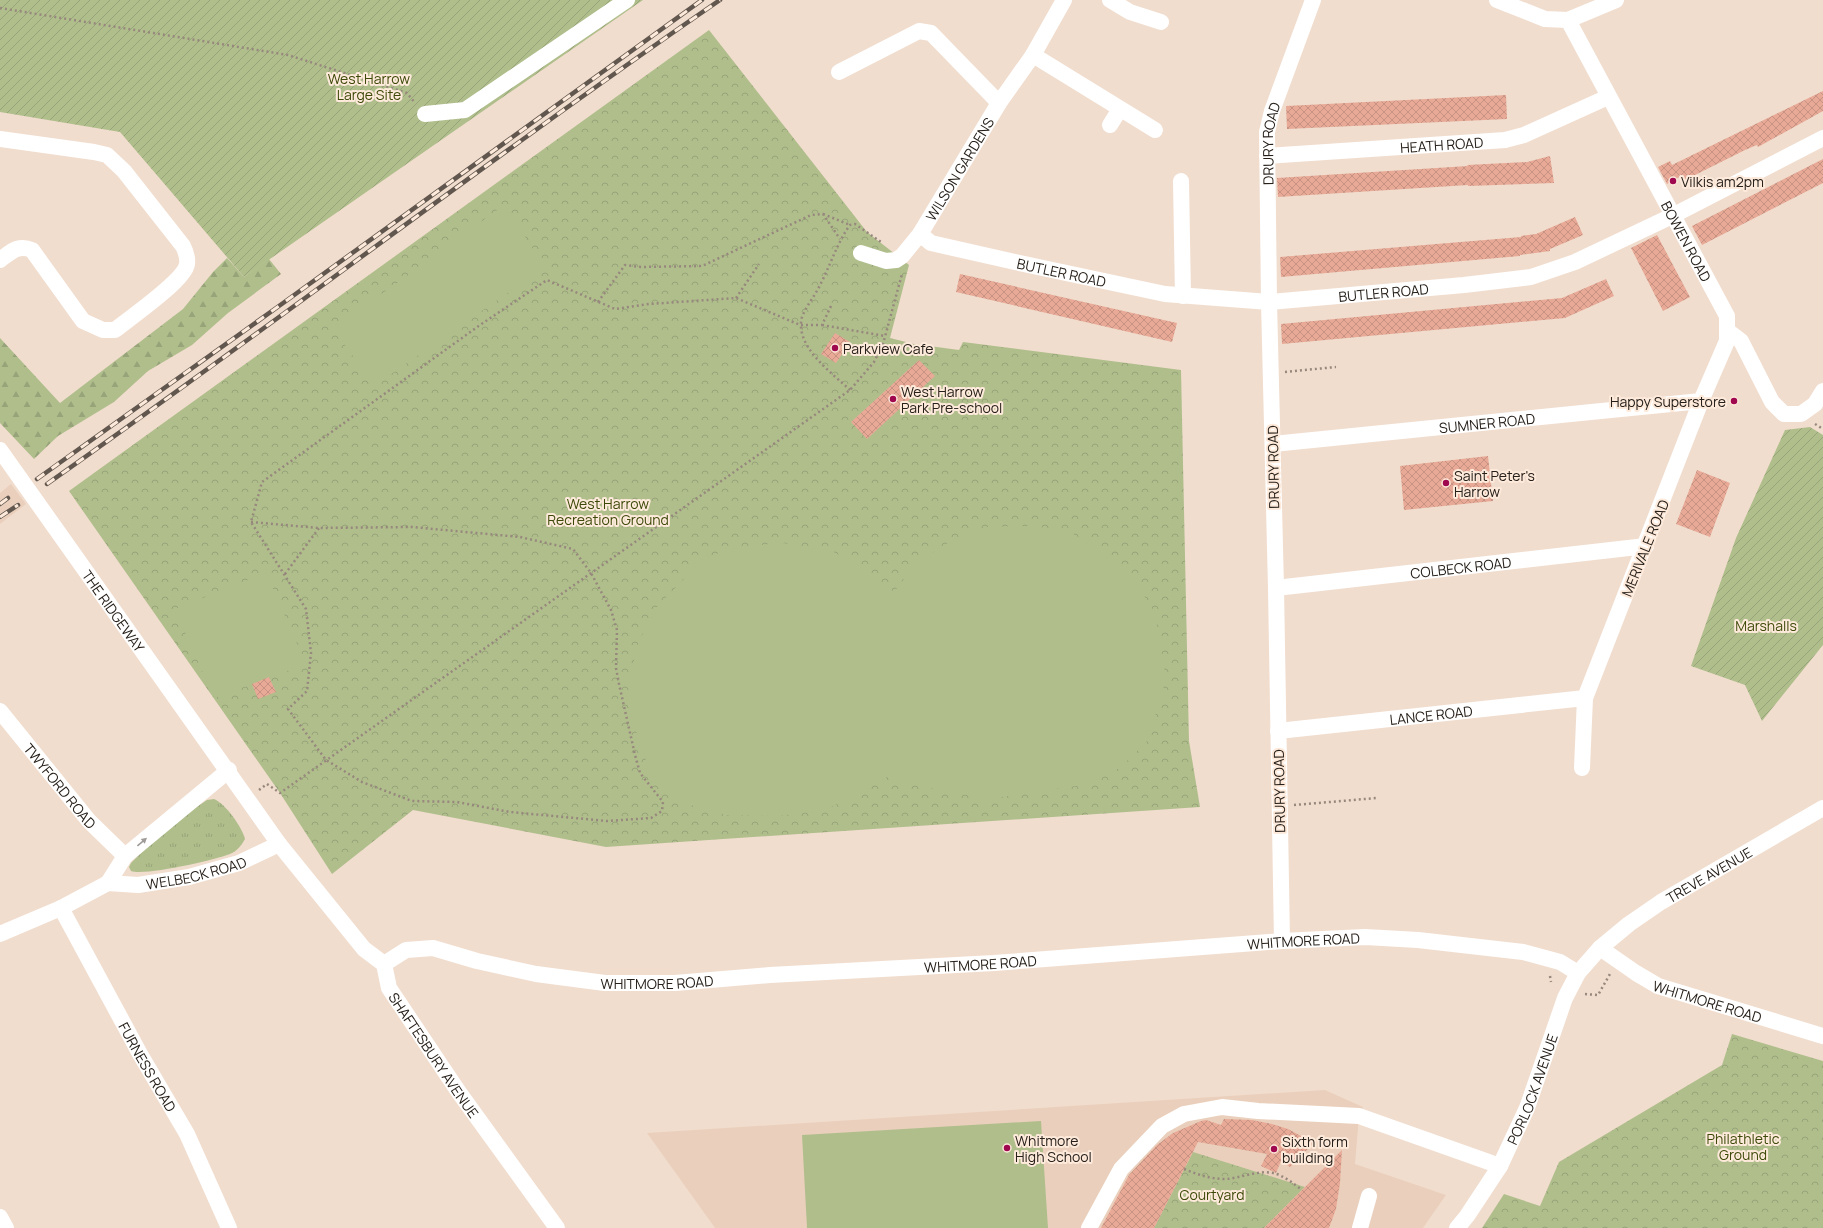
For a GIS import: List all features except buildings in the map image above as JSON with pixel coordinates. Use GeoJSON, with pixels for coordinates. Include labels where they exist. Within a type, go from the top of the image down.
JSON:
{"type":"FeatureCollection","features":[{"type":"Feature","properties":{"kind":"street"},"geometry":{"type":"LineString","coordinates":[[425,114],[465,110],[627,0]]}},
{"type":"Feature","properties":{"kind":"street","name":"WILSON GARDENS"},"geometry":{"type":"LineString","coordinates":[[861,253],[886,261],[896,260],[902,256],[920,234],[999,103],[1033,55],[1064,0]]}},
{"type":"Feature","properties":{"kind":"street"},"geometry":{"type":"LineString","coordinates":[[1110,0],[1130,12],[1161,22]]}},
{"type":"Feature","properties":{"kind":"street","name":"DRURY ROAD"},"geometry":{"type":"LineString","coordinates":[[1282,941],[1267,132],[1272,111],[1313,0]]}},
{"type":"Feature","properties":{"kind":"street"},"geometry":{"type":"LineString","coordinates":[[1497,0],[1545,19],[1568,20],[1616,0]]}},
{"type":"Feature","properties":{"kind":"street","name":"BOWEN ROAD"},"geometry":{"type":"LineString","coordinates":[[1568,20],[1727,316],[1728,331]]}},
{"type":"Feature","properties":{"kind":"street","name":"WILSON GARDENS"},"geometry":{"type":"LineString","coordinates":[[839,72],[918,31],[931,33],[999,103]]}},
{"type":"Feature","properties":{"kind":"street"},"geometry":{"type":"LineString","coordinates":[[1033,55],[1155,130]]}},
{"type":"Feature","properties":{"kind":"street","name":"HEATH ROAD"},"geometry":{"type":"LineString","coordinates":[[1267,156],[1505,140],[1524,135],[1608,97]]}},
{"type":"Feature","properties":{"kind":"street"},"geometry":{"type":"LineString","coordinates":[[1110,125],[1120,109]]}},
{"type":"Feature","properties":{"kind":"street","name":"BUTLER ROAD"},"geometry":{"type":"LineString","coordinates":[[920,234],[931,243],[1165,294],[1183,296],[1269,302],[1464,285],[1531,277],[1575,262],[1672,216],[1823,138]]}},
{"type":"Feature","properties":{"kind":"street"},"geometry":{"type":"LineString","coordinates":[[0,139],[94,152],[107,156],[124,171],[183,246],[187,254],[187,265],[179,279],[115,330],[103,330],[83,320],[32,250],[25,247],[16,249],[0,260]]}},
{"type":"Feature","properties":{"kind":"street"},"geometry":{"type":"LineString","coordinates":[[1180,181],[1183,296]]}},
{"type":"Feature","properties":{"kind":"street"},"geometry":{"type":"LineString","coordinates":[[1728,331],[1741,341],[1772,402],[1784,414],[1800,414],[1815,404],[1823,391]]}},
{"type":"Feature","properties":{"kind":"street","name":"MERIVALE ROAD"},"geometry":{"type":"LineString","coordinates":[[1582,768],[1585,698],[1727,341],[1728,331]]}},
{"type":"Feature","properties":{"kind":"street","name":"SUMNER ROAD"},"geometry":{"type":"LineString","coordinates":[[1273,444],[1702,401]]}},
{"type":"Feature","properties":{"kind":"street","name":"THE RIDGEWAY"},"geometry":{"type":"LineString","coordinates":[[0,450],[229,770]]}},
{"type":"Feature","properties":{"kind":"street","name":"COLBECK ROAD"},"geometry":{"type":"LineString","coordinates":[[1276,588],[1646,546]]}},
{"type":"Feature","properties":{"kind":"street","name":"LANCE ROAD"},"geometry":{"type":"LineString","coordinates":[[1278,731],[1585,698]]}},
{"type":"Feature","properties":{"kind":"street","name":"TWYFORD ROAD"},"geometry":{"type":"LineString","coordinates":[[0,711],[89,821],[125,856]]}},
{"type":"Feature","properties":{"kind":"street"},"geometry":{"type":"LineString","coordinates":[[0,934],[61,908],[108,883],[125,856],[229,770],[279,844],[364,949],[384,964]]}},
{"type":"Feature","properties":{"kind":"street","name":"TREVE AVENUE"},"geometry":{"type":"LineString","coordinates":[[1600,948],[1629,924],[1661,902],[1823,808]]}},
{"type":"Feature","properties":{"kind":"street","name":"WELBECK ROAD"},"geometry":{"type":"LineString","coordinates":[[108,883],[138,885],[189,877],[239,863],[279,844]]}},
{"type":"Feature","properties":{"kind":"street","name":"FURNESS ROAD"},"geometry":{"type":"LineString","coordinates":[[61,908],[140,1054],[187,1134],[230,1228]]}},
{"type":"Feature","properties":{"kind":"street","name":"WHITMORE ROAD"},"geometry":{"type":"LineString","coordinates":[[384,964],[406,950],[433,948],[477,961],[543,975],[605,983],[675,983],[770,975],[994,963],[1282,941],[1365,937],[1418,940],[1477,946],[1538,956],[1560,962],[1578,973]]}},
{"type":"Feature","properties":{"kind":"street","name":"WHITMORE ROAD"},"geometry":{"type":"LineString","coordinates":[[1600,948],[1658,986],[1823,1036]]}},
{"type":"Feature","properties":{"kind":"street","name":"PORLOCK AVENUE"},"geometry":{"type":"LineString","coordinates":[[1457,1228],[1467,1216],[1500,1166],[1527,1108],[1565,998],[1578,973],[1600,948]]}},
{"type":"Feature","properties":{"kind":"street","name":"SHAFTESBURY AVENUE"},"geometry":{"type":"LineString","coordinates":[[384,964],[389,988],[458,1091],[557,1228]]}},
{"type":"Feature","properties":{"kind":"street"},"geometry":{"type":"LineString","coordinates":[[1089,1228],[1121,1169],[1162,1126],[1184,1114],[1222,1107],[1258,1111],[1360,1116],[1500,1166]]}},
{"type":"Feature","properties":{"kind":"street"},"geometry":{"type":"LineString","coordinates":[[1360,1228],[1369,1196]]}},
{"type":"Feature","properties":{"kind":"street"},"geometry":{"type":"LineString","coordinates":[[0,1217],[6,1228]]}},
{"type":"Feature","properties":{"kind":"path"},"geometry":{"type":"LineString","coordinates":[[0,8],[288,54],[407,93],[425,114]]}},
{"type":"Feature","properties":{"kind":"path"},"geometry":{"type":"LineString","coordinates":[[823,214],[840,239]]}},
{"type":"Feature","properties":{"kind":"path"},"geometry":{"type":"LineString","coordinates":[[598,302],[625,265],[641,267],[702,266],[811,215],[823,214],[850,224],[856,224],[887,246]]}},
{"type":"Feature","properties":{"kind":"path"},"geometry":{"type":"LineString","coordinates":[[850,224],[840,239],[820,285],[803,315],[800,325],[808,351],[850,390]]}},
{"type":"Feature","properties":{"kind":"path"},"geometry":{"type":"LineString","coordinates":[[736,298],[758,264]]}},
{"type":"Feature","properties":{"kind":"path"},"geometry":{"type":"LineString","coordinates":[[259,791],[267,784],[280,793],[850,390],[874,362],[885,336],[904,268]]}},
{"type":"Feature","properties":{"kind":"path"},"geometry":{"type":"LineString","coordinates":[[251,522],[319,528],[412,527],[520,536],[573,548],[591,573],[611,610],[617,630],[616,668],[640,773],[663,802],[662,811],[651,818],[641,820],[607,821],[510,812],[457,802],[412,801],[362,782],[326,760],[288,709],[308,691],[311,653],[306,609],[251,522],[262,482],[480,326],[547,280],[615,309],[650,304],[736,298],[800,325],[822,325],[885,336]]}},
{"type":"Feature","properties":{"kind":"path"},"geometry":{"type":"LineString","coordinates":[[822,325],[831,306]]}},
{"type":"Feature","properties":{"kind":"path"},"geometry":{"type":"LineString","coordinates":[[1271,373],[1336,367]]}},
{"type":"Feature","properties":{"kind":"path"},"geometry":{"type":"LineString","coordinates":[[285,574],[319,528]]}},
{"type":"Feature","properties":{"kind":"path"},"geometry":{"type":"LineString","coordinates":[[1280,806],[1377,798]]}},
{"type":"Feature","properties":{"kind":"path"},"geometry":{"type":"LineString","coordinates":[[1582,994],[1598,995],[1611,974]]}},
{"type":"Feature","properties":{"kind":"path"},"geometry":{"type":"LineString","coordinates":[[1550,976],[1551,982]]}},
{"type":"Feature","properties":{"kind":"path"},"geometry":{"type":"LineString","coordinates":[[1184,1169],[1206,1178],[1227,1178],[1250,1174],[1273,1173],[1290,1181],[1302,1190]]}},
{"type":"Feature","properties":{"kind":"shaded area"},"geometry":{"type":"Polygon","coordinates":[[[11,484],[26,504],[0,524],[0,493],[11,484]]]}},
{"type":"Feature","properties":{"kind":"shaded area","name":"Whitmore High School"},"geometry":{"type":"Polygon","coordinates":[[[1325,1090],[1363,1107],[1359,1116],[1355,1164],[1446,1195],[1423,1228],[715,1228],[647,1133],[1325,1090]]]}},
{"type":"Feature","properties":{"kind":"green space","name":"West Harrow Large Site"},"geometry":{"type":"Polygon","coordinates":[[[0,0],[643,0],[244,277],[120,132],[0,112],[0,0]]]}},
{"type":"Feature","properties":{"kind":"green space","name":"West Harrow Recreation Ground"},"geometry":{"type":"Polygon","coordinates":[[[709,30],[867,232],[909,265],[890,338],[914,344],[959,350],[963,342],[1181,370],[1189,741],[1200,807],[606,847],[413,810],[332,874],[280,793],[69,491],[709,30]]]}},
{"type":"Feature","properties":{"kind":"green space"},"geometry":{"type":"Polygon","coordinates":[[[504,205],[545,267],[374,386],[333,328],[504,205]]]}},
{"type":"Feature","properties":{"kind":"green space"},"geometry":{"type":"Polygon","coordinates":[[[227,258],[244,277],[269,259],[281,274],[228,313],[192,345],[148,371],[114,402],[58,436],[34,459],[0,423],[0,338],[60,403],[183,309],[213,272],[227,258]]]}},
{"type":"Feature","properties":{"kind":"green space","name":"Marshalls"},"geometry":{"type":"Polygon","coordinates":[[[1810,427],[1823,435],[1823,645],[1762,721],[1745,685],[1691,666],[1736,538],[1785,430],[1810,427]]]}},
{"type":"Feature","properties":{"kind":"green space"},"geometry":{"type":"Polygon","coordinates":[[[1030,526],[1067,530],[1093,547],[1131,575],[1155,613],[1166,679],[1148,740],[1121,767],[1089,784],[988,799],[904,783],[892,774],[854,797],[823,810],[779,816],[727,815],[687,804],[670,793],[649,769],[629,710],[631,672],[639,641],[657,607],[704,558],[738,547],[782,543],[830,550],[862,568],[894,592],[916,563],[954,539],[987,527],[1030,526]]]}},
{"type":"Feature","properties":{"kind":"green space"},"geometry":{"type":"Polygon","coordinates":[[[266,573],[306,664],[214,698],[175,609],[266,573]]]}},
{"type":"Feature","properties":{"kind":"green space"},"geometry":{"type":"Polygon","coordinates":[[[214,799],[228,810],[237,822],[243,834],[245,839],[237,850],[222,857],[180,867],[139,872],[131,871],[129,867],[131,863],[167,827],[207,800],[214,799]]]}},
{"type":"Feature","properties":{"kind":"green space","name":"Philathletic Ground"},"geometry":{"type":"Polygon","coordinates":[[[1732,1034],[1823,1061],[1823,1228],[1482,1228],[1504,1194],[1540,1206],[1559,1162],[1722,1065],[1732,1034]]]}},
{"type":"Feature","properties":{"kind":"green space"},"geometry":{"type":"Polygon","coordinates":[[[1041,1121],[1048,1228],[807,1228],[802,1135],[1041,1121]]]}},
{"type":"Feature","properties":{"kind":"green space","name":"Courtyard"},"geometry":{"type":"Polygon","coordinates":[[[1193,1152],[1305,1187],[1264,1228],[1154,1228],[1193,1152]]]}},
{"type":"Feature","properties":{"kind":"railway"},"geometry":{"type":"LineString","coordinates":[[37,479],[702,0]]}},
{"type":"Feature","properties":{"kind":"railway"},"geometry":{"type":"LineString","coordinates":[[47,484],[466,180],[720,0]]}},
{"type":"Feature","properties":{"kind":"railway"},"geometry":{"type":"LineString","coordinates":[[0,504],[8,498]]}},
{"type":"Feature","properties":{"kind":"railway"},"geometry":{"type":"LineString","coordinates":[[0,517],[18,505]]}},
{"type":"Feature","properties":{"kind":"place","name":"Vilkis am2pm"},"geometry":{"type":"Point","coordinates":[1673,181]}},
{"type":"Feature","properties":{"kind":"place","name":"Parkview Cafe"},"geometry":{"type":"Point","coordinates":[835,348]}},
{"type":"Feature","properties":{"kind":"place","name":"West Harrow Park Pre-school"},"geometry":{"type":"Point","coordinates":[893,399]}},
{"type":"Feature","properties":{"kind":"place","name":"Happy Superstore"},"geometry":{"type":"Point","coordinates":[1734,401]}},
{"type":"Feature","properties":{"kind":"place","name":"Saint Peter's Harrow"},"geometry":{"type":"Point","coordinates":[1446,483]}},
{"type":"Feature","properties":{"kind":"place","name":"Whitmore High School"},"geometry":{"type":"Point","coordinates":[1007,1148]}},
{"type":"Feature","properties":{"kind":"place","name":"Sixth form building"},"geometry":{"type":"Point","coordinates":[1274,1149]}}]}
